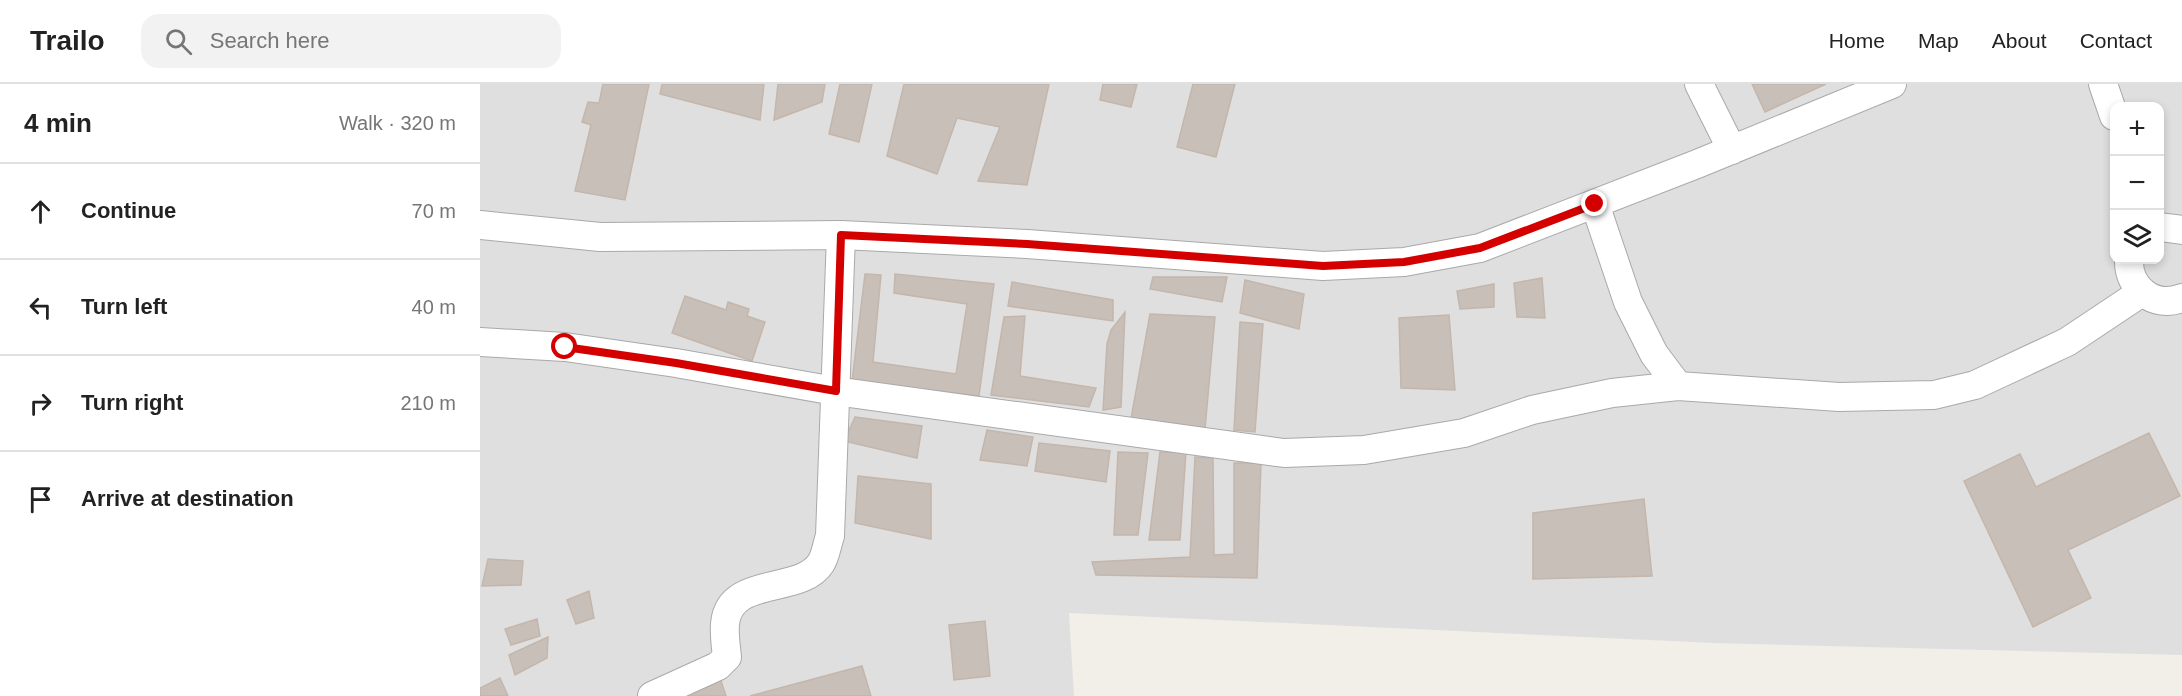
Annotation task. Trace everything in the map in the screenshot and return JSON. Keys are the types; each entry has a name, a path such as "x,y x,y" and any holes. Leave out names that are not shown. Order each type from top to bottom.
{"street":[{"path":"1699,84 1732,150"},
{"path":"480,225 600,237 841,235 1027,244 1323,266 1404,262 1480,248 1732,150 1892,84"},
{"path":"2103,84 2110,103"},
{"path":"1595,204 1628,302 1654,354 1678,386"},
{"path":"652,696 718,666 727,657 724,622 731,607 746,592 807,576 821,562 830,536 841,235"},
{"path":"2130,264 2130,273 2134,283 2142,292 2163,301 2175,301 2182,298"},
{"path":"480,342 565,347 676,363 836,391 1284,453 1364,450 1464,433 1532,410 1612,393 1678,386 1839,397 1934,395 1975,385 2067,342 2142,292"}],"shaded area":[{"path":"480,84 2182,84 2182,655 1714,643 1069,613 1074,696 480,696"}],"building":[{"path":"603,84 649,84 625,200 575,191 591,125 582,122 588,102 599,103"},
{"path":"662,84 764,84 760,120 660,94"},
{"path":"778,84 825,84 822,102 774,120"},
{"path":"840,84 872,84 859,142 829,134"},
{"path":"904,84 1049,84 1027,185 978,181 1000,127 957,118 937,174 887,156"},
{"path":"1103,84 1137,84 1131,107 1100,100"},
{"path":"1193,84 1235,84 1216,157 1177,147"},
{"path":"1752,84 1826,84 1765,112"},
{"path":"865,274 881,275 873,362 956,374 967,304 894,293 895,274 994,284 979,396 852,381"},
{"path":"1153,277 1227,277 1222,302 1150,289"},
{"path":"1542,278 1545,318 1517,317 1514,283"},
{"path":"1245,280 1304,294 1299,329 1240,313"},
{"path":"1012,282 1113,300 1113,321 1008,306"},
{"path":"1494,284 1494,307 1460,309 1457,291"},
{"path":"685,296 726,310 728,302 749,309 747,316 765,322 752,361 672,333"},
{"path":"1125,312 1121,407 1103,410 1107,344 1111,330"},
{"path":"1150,314 1215,317 1205,429 1130,424"},
{"path":"1449,315 1455,390 1401,388 1399,318"},
{"path":"1025,316 1020,376 1096,388 1089,407 991,395 1004,317"},
{"path":"1240,322 1263,324 1255,432 1234,430"},
{"path":"855,417 922,426 917,458 844,441"},
{"path":"987,430 1033,437 1027,466 980,460"},
{"path":"2149,433 2180,496 2068,550 2091,598 2033,627 1964,481 2020,454 2036,487"},
{"path":"1039,443 1110,451 1106,482 1035,471"},
{"path":"1118,452 1148,453 1138,535 1114,535"},
{"path":"1160,452 1186,452 1180,540 1149,540"},
{"path":"1195,457 1213,458 1214,555 1234,554 1234,463 1261,463 1257,578 1096,575 1092,562 1190,557"},
{"path":"858,476 931,484 931,539 855,523"},
{"path":"1644,499 1652,576 1533,579 1533,513"},
{"path":"488,559 523,561 521,585 482,586"},
{"path":"589,591 594,618 576,624 567,600"},
{"path":"537,619 540,636 511,645 505,629"},
{"path":"985,621 990,676 954,680 949,625"},
{"path":"548,637 547,658 515,675 509,655"},
{"path":"862,666 871,696 750,696"},
{"path":"719,675 726,696 671,696"},
{"path":"500,678 508,696 480,696 480,688"}],"route":[{"path":"565,347 676,363 836,391 841,235 1027,244 1323,266 1404,262 1480,248 1595,204"}]}
